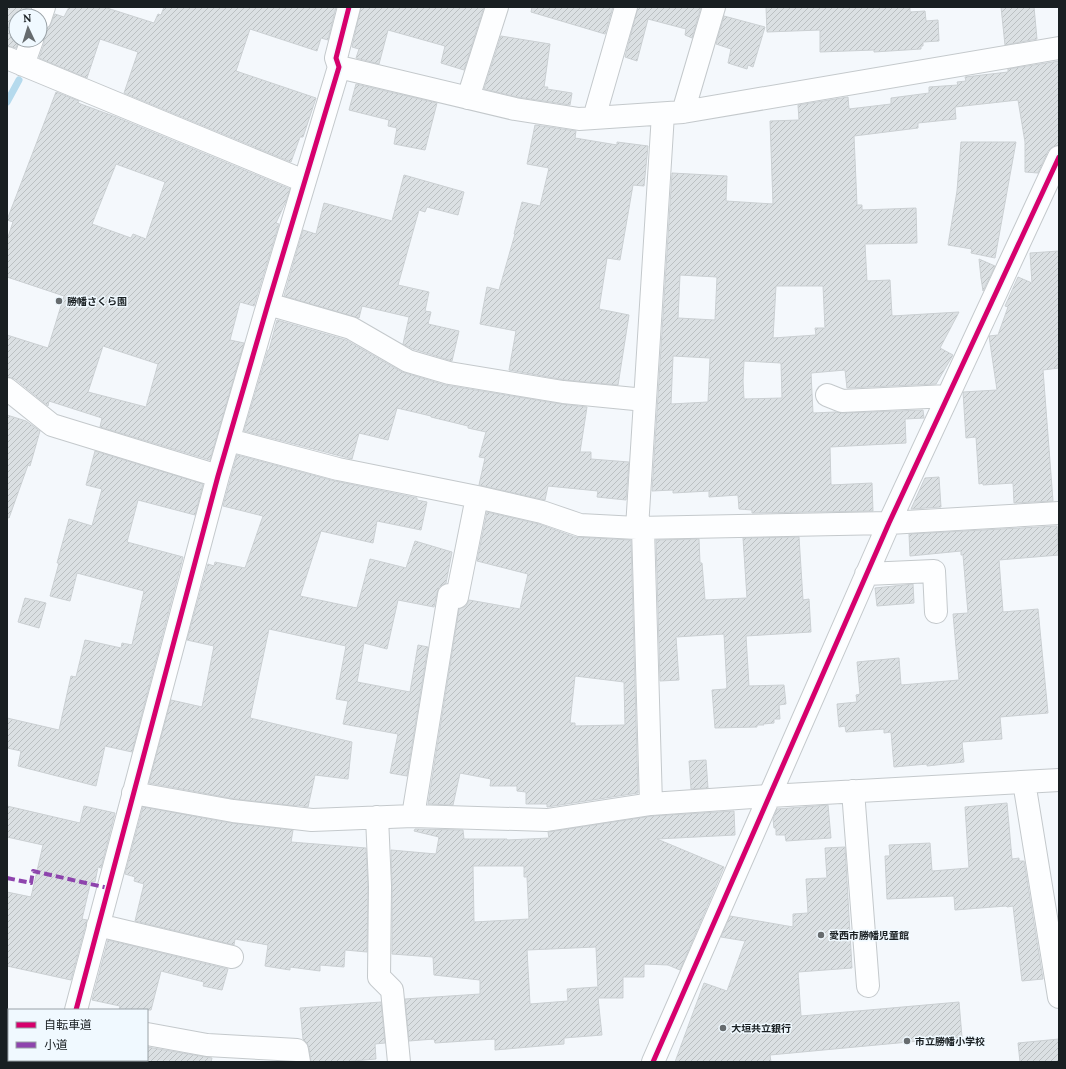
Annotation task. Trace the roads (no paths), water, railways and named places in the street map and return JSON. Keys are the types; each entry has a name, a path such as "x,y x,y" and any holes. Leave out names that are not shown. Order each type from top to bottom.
{"street":[{"path":"468,98 497,7"},
{"path":"594,118 626,7"},
{"path":"651,804 640,528 645,400 673,113 714,7"},
{"path":"76,1009 218,476 339,67 336,58 344,8"},
{"path":"26,48 13,64 304,182"},
{"path":"339,67 515,109 579,119 673,113 1059,48"},
{"path":"653,1062 866,574 1059,157"},
{"path":"268,304 351,328 408,361 449,373 563,392 645,400"},
{"path":"7,389 52,425 218,476"},
{"path":"827,395 842,401 948,396"},
{"path":"229,440 338,469 477,497 542,512 580,525 640,528 889,523 1059,513"},
{"path":"413,816 449,595 457,597 477,497"},
{"path":"866,574 934,571 936,612"},
{"path":"133,793 233,811 312,820 413,816 546,820 651,804 1059,780"},
{"path":"1024,782 1059,997"},
{"path":"853,791 868,986"},
{"path":"377,817 380,886 379,977 392,990 399,1062"},
{"path":"98,924 232,958"},
{"path":"148,1034 207,1045 297,1050 299,1062"}],"waterway":[{"path":"7,102 19,80"}],"place":[{"name":"勝幡さくら園","path":"59,301"},
{"name":"愛西市勝幡児童館","path":"821,935"},
{"name":"大垣共立銀行","path":"723,1028"},
{"name":"市立勝幡小学校","path":"907,1041"}]}
